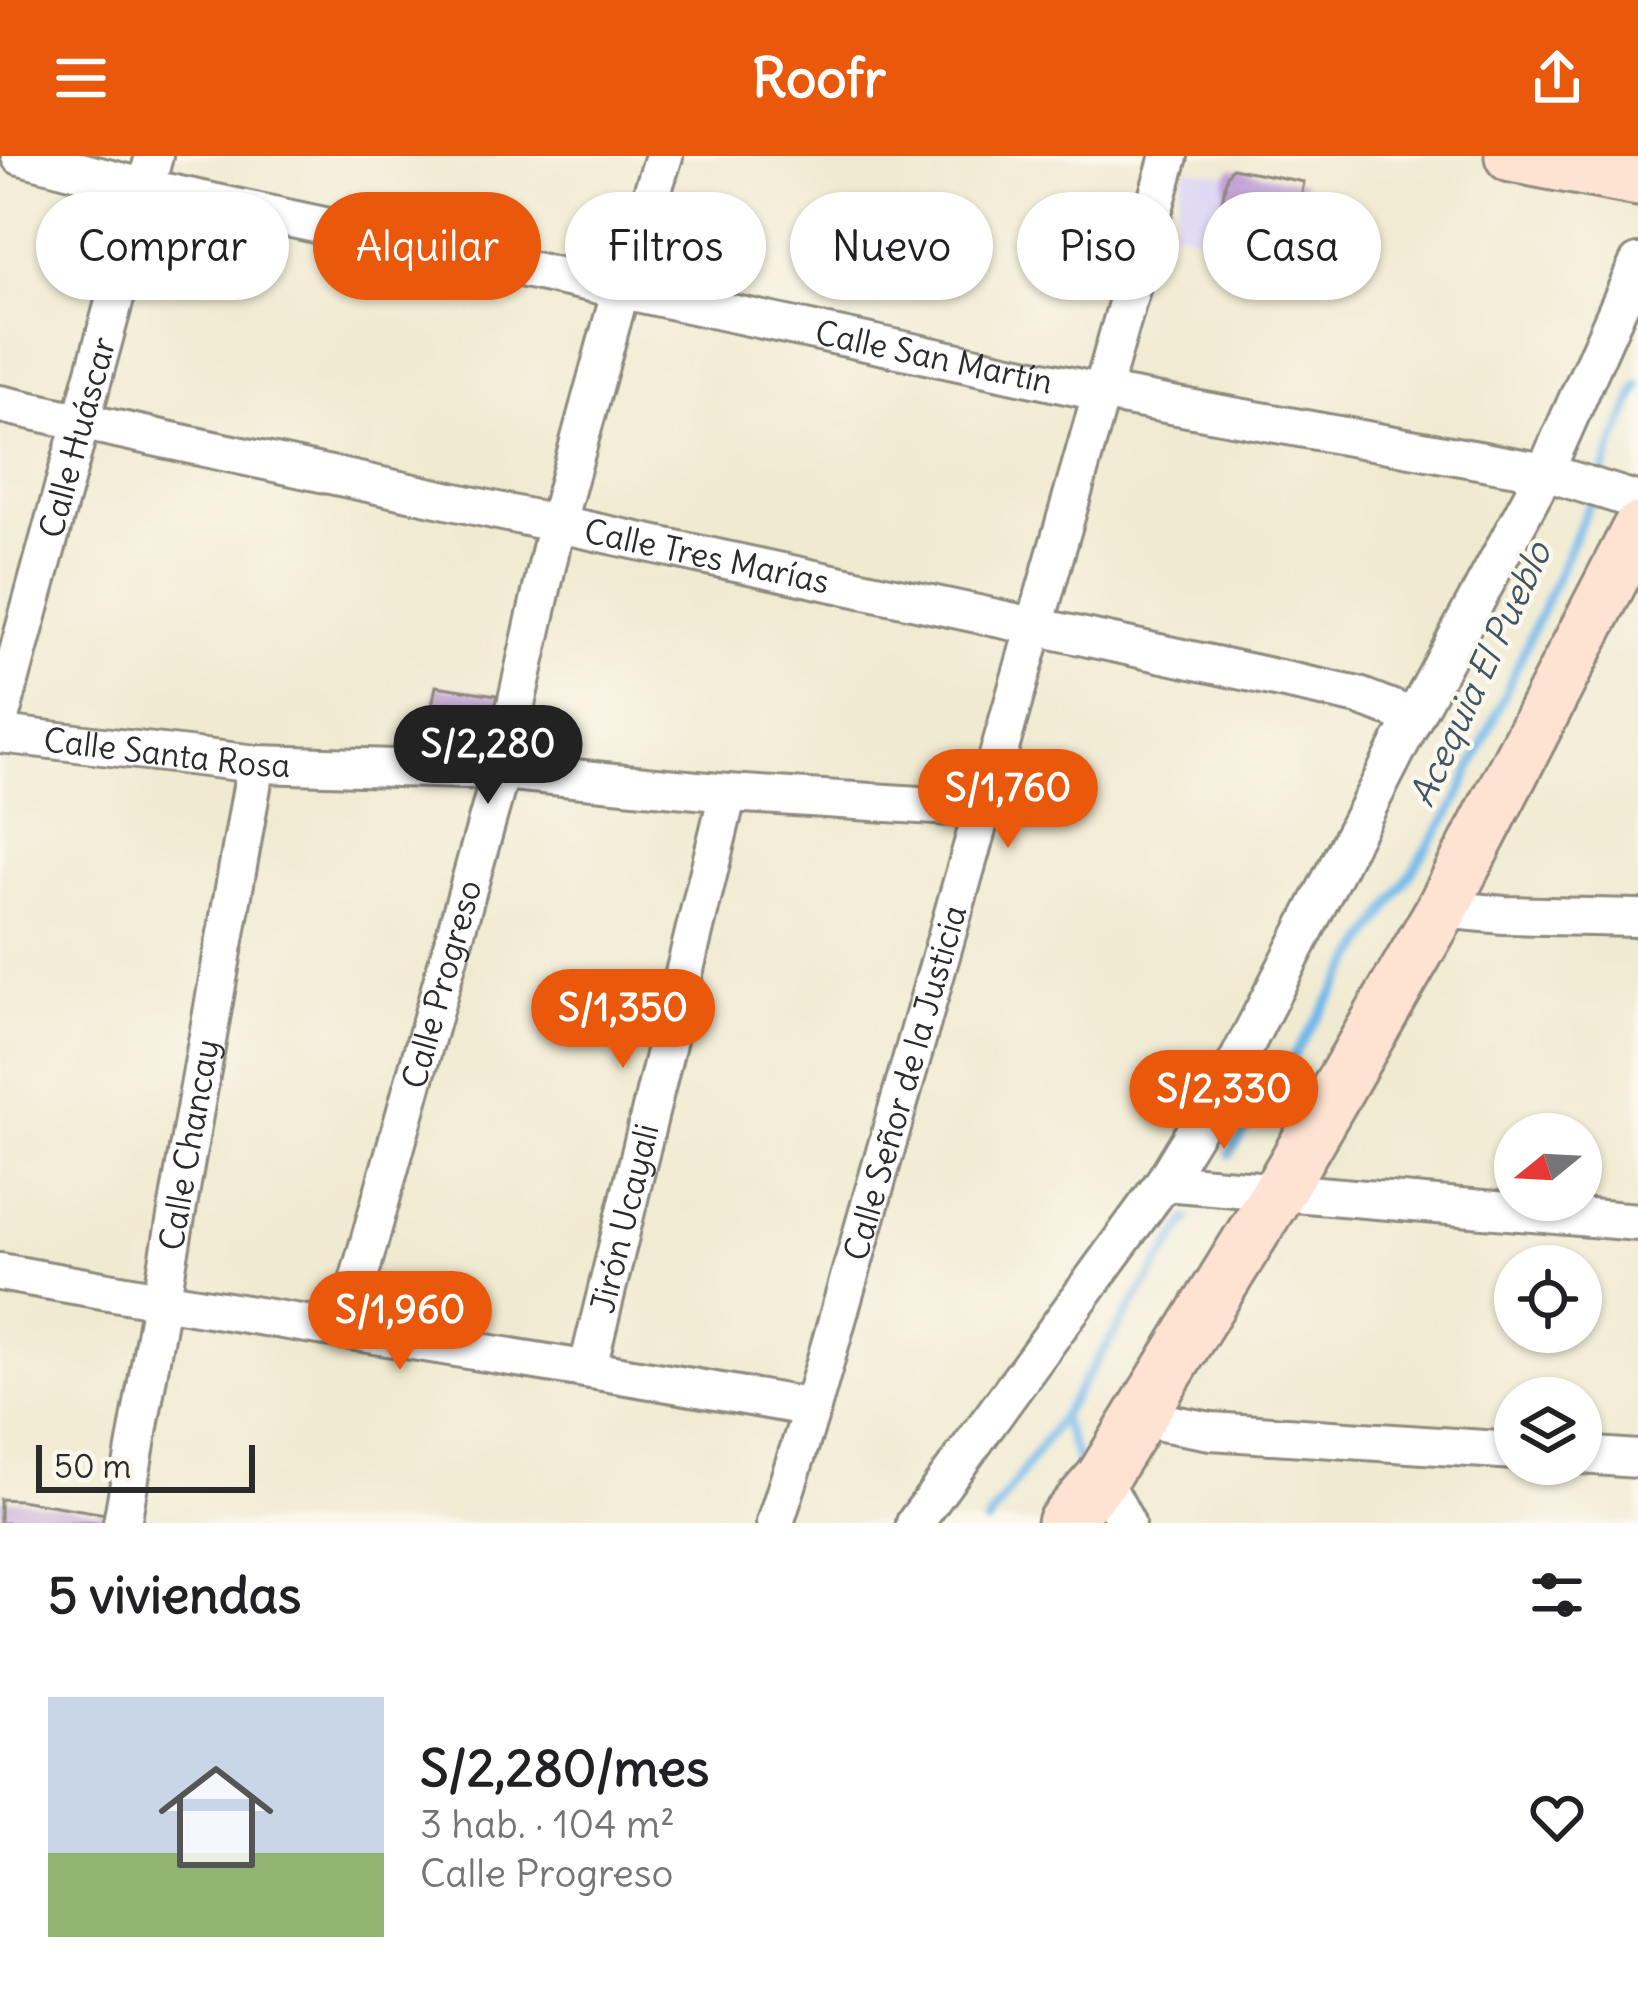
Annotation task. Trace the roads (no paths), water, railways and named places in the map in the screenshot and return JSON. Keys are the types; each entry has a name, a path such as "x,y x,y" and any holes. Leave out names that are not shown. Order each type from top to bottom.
{"street":[{"name":"Calle San Martín","path":"20,156 150,172 565,275"},
{"name":"Calle Progreso","path":"652,192 664,156"},
{"name":"Calle Señor de la Justicia","path":"775,1523 812,1408 1168,156"},
{"path":"1511,156 1638,180"},
{"name":"Calle Huáscar","path":"0,718 150,172"},
{"path":"915,1523 1164,1182 1236,1064 1414,717 1561,478 1638,263"},
{"name":"Calle Progreso","path":"345,1328 501,771 556,526 618,300"},
{"name":"Calle San Martín","path":"672,300 1099,392 1561,478 1634,510"},
{"name":"Calle Tres Marías","path":"0,404 1359,696 1414,717"},
{"path":"1063,1523 1102,1478 1277,1194 1442,909 1634,510"},
{"name":"Calle Santa Rosa","path":"0,734 256,764 501,771 728,793 982,809"},
{"name":"Calle Chancay","path":"122,1523 256,764"},
{"name":"Jirón Ucayali","path":"588,1367 728,793"},
{"path":"1442,909 1638,918"},
{"path":"1164,1182 1638,1222"},
{"path":"0,1273 588,1367 812,1408"},
{"path":"1138,1418 1211,1431 1494,1450"},
{"path":"1602,1457 1638,1459"},
{"path":"1102,1478 1126,1523"}],"waterway":[{"name":"Acequia El Pueblo","path":"1600,480 1638,385"},
{"name":"Acequia El Pueblo","path":"1230,1154 1456,803 1593,496"},
{"name":"Acequia El Pueblo","path":"987,1523 1188,1219"},
{"path":"1061,1417 1079,1463"}]}
